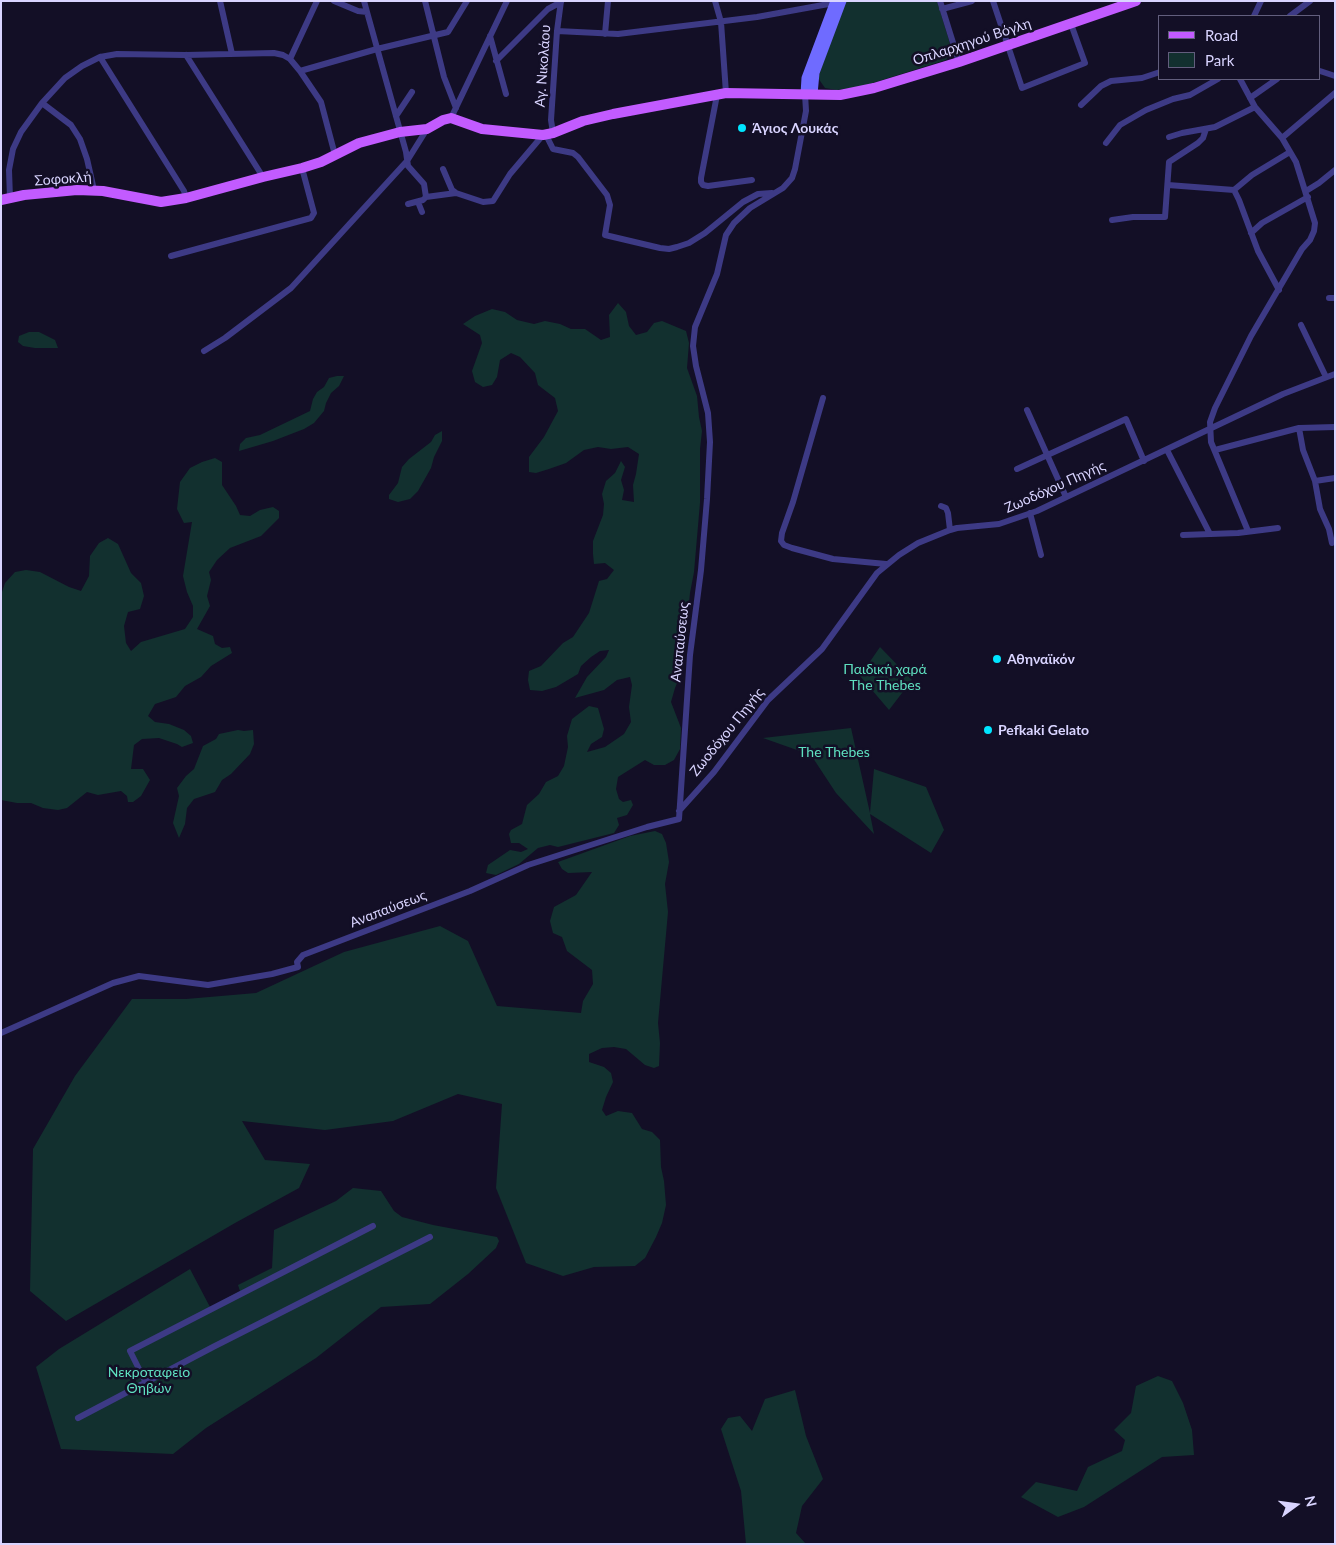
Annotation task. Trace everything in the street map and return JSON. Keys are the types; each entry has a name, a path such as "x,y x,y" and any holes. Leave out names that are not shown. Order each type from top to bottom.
{"main road":[{"name":"Οπλαρχηγού Βόγλη","path":"547,134 583,121 613,114 721,94 840,95 874,88 959,62 1136,1"},
{"path":"451,118 482,129 547,134"},
{"name":"Σοφοκλή","path":"6,199 77,190 94,190 161,202 186,198 302,168 359,143 400,132 427,129 443,120 451,118"}],"street":[{"path":"220,1 232,54"},
{"path":"290,60 317,1"},
{"path":"334,1 358,11 367,12"},
{"path":"364,1 408,166 424,184 426,197"},
{"path":"425,1 444,77 456,108"},
{"path":"300,71 377,49 448,32 467,1"},
{"path":"451,118 507,1"},
{"path":"605,34 608,1"},
{"path":"715,1 720,22 721,94 701,182 703,185 708,186 752,180"},
{"path":"940,1 959,62"},
{"path":"942,9 972,1"},
{"path":"993,1 1022,88 1085,63 1071,24"},
{"path":"1254,15 1261,1"},
{"path":"1291,15 1310,1"},
{"path":"496,61 548,9 561,2"},
{"name":"Αγ. Νικολάου","path":"547,134 551,120 557,31 561,2"},
{"path":"557,31 618,34 757,18 837,2"},
{"path":"809,94 806,78 837,2"},
{"path":"490,36 506,94"},
{"path":"6,199 13,149 42,103 65,78 100,57 118,54 274,53 283,55 300,71 321,102 336,154"},
{"path":"186,55 263,177"},
{"path":"100,57 184,191 186,198"},
{"path":"1321,71 1335,76"},
{"path":"1081,105 1101,86 1111,81 1142,78 1158,73"},
{"path":"1106,143 1120,125 1146,110 1196,92 1216,80"},
{"path":"1241,80 1256,107 1282,138 1290,152 1298,168 1315,223 1314,231 1251,336 1215,408 1210,430 1211,442 1248,531"},
{"path":"1250,98 1276,80"},
{"path":"396,116 412,92"},
{"name":"Αναπαύσεως","path":"1,1033 113,984 139,976 208,985 272,974 298,967 297,962 303,954 470,891 528,865 678,819 690,655 702,570 708,499 710,442 708,414 693,346 696,327 717,274 726,235 734,223 750,208 783,188 792,178 809,94"},
{"path":"1282,138 1335,94"},
{"path":"42,103 71,125 80,139 94,190"},
{"path":"1169,137 1182,132 1215,127 1256,107"},
{"path":"204,351 225,338 291,288 407,161 427,129"},
{"path":"1112,220 1133,217 1165,217 1169,162 1198,143 1203,138 1206,129"},
{"path":"547,134 550,147 573,153 578,157 607,195 610,204 605,235 660,248 677,247 705,234 743,202 758,194 774,193"},
{"path":"444,169 452,190 456,193 483,202 493,202 510,174 547,134"},
{"path":"1168,185 1234,190 1252,175 1290,152"},
{"path":"1,165 9,170"},
{"path":"171,256 311,218 314,213 302,168"},
{"path":"1251,234 1262,223 1307,194 1335,170"},
{"path":"1234,190 1258,251 1279,290"},
{"path":"408,204 418,202 426,197 456,193"},
{"path":"418,202 422,212"},
{"path":"1301,325 1326,378"},
{"name":"Ζωοδόχου Πηγής","path":"679,812 714,772 768,700 822,650 877,573 886,564 918,543 950,530 999,524 1030,513 1210,430 1282,394 1335,374"},
{"path":"823,398 781,541 784,545 792,548 833,559 886,564"},
{"path":"1027,410 1066,497"},
{"path":"1017,469 1046,454 1126,419 1144,460"},
{"path":"1215,450 1299,428 1335,427"},
{"path":"1299,428 1302,450 1315,481 1320,509 1329,529 1332,543"},
{"path":"1167,450 1210,534"},
{"path":"1315,481 1335,478"},
{"path":"941,506 946,508 948,513 950,530"},
{"path":"1030,513 1041,554"},
{"path":"1183,535 1278,528"},
{"path":"681,782 687,789 696,791"},
{"path":"146,1383 130,1351 373,1226"},
{"path":"78,1418 430,1238"}],"green space":[{"path":"845,1 937,1 951,47 950,54 946,60 863,86 837,90 825,88 818,78"},
{"path":"618,303 626,312 629,326 636,335 647,332 654,323 662,321 686,331 689,343 687,368 697,396 702,431 700,503 694,572 680,676 671,702 681,728 680,749 674,760 665,765 654,765 645,760 618,777 616,789 619,799 623,802 631,800 633,805 627,815 617,818 619,825 614,833 558,847 550,845 538,848 519,864 496,875 486,873 488,865 510,850 521,852 528,849 519,843 511,843 509,834 511,830 522,824 527,805 539,794 546,782 558,776 564,766 568,747 567,736 572,719 589,706 598,708 604,729 602,737 591,744 587,752 605,747 624,734 631,722 629,707 632,685 630,677 617,680 604,690 575,698 587,677 606,657 609,650 600,651 591,657 581,666 578,674 556,687 542,691 530,690 528,680 529,671 541,666 563,643 573,637 589,613 599,581 607,579 614,570 605,563 594,564 593,541 603,515 604,504 602,494 606,481 615,473 621,461 625,467 621,480 624,490 622,500 634,502 633,485 639,454 628,447 611,449 598,447 584,450 566,463 536,473 529,472 529,457 544,437 558,411 555,398 538,385 535,373 520,357 511,353 500,360 497,377 492,385 483,387 475,382 472,371 482,343 480,335 463,324 475,316 492,309 505,312 517,320 534,324 545,321 560,324 571,329 585,329 601,340 610,337 609,315"},
{"path":"29,332 39,332 55,340 58,348 23,346 18,342 19,336"},
{"path":"344,376 339,386 331,393 324,411 314,423 273,441 239,451 240,444 246,438 260,435 310,411 317,392 324,387 329,378"},
{"path":"442,431 442,441 431,468 418,491 410,499 398,502 389,499 389,495 398,483 402,467 431,442 435,435"},
{"path":"215,458 222,462 222,485 240,515 250,516 260,510 273,507 279,511 279,518 261,536 230,548 217,560 209,572 211,580 207,596 210,606 197,629 213,636 215,644 222,648 230,647 232,653 211,666 201,677 185,686 176,697 155,704 148,716 155,722 169,724 184,730 191,736 193,743 182,747 159,738 142,739 134,745 131,769 143,769 150,780 141,796 133,802 128,802 127,796 121,791 98,795 87,792 67,808 58,810 43,808 31,803 1,800 1,595 5,583 15,572 26,570 40,572 81,591 89,576 90,556 99,543 108,538 118,544 131,573 141,583 144,596 140,609 128,612 124,626 126,643 131,651 141,642 185,629 193,617 193,606 183,576 192,522 184,523 177,509 180,482 190,468"},
{"name":"Παιδική χαρά The Thebes","path":"880,647 912,680 889,710 860,676"},
{"name":"The Thebes","path":"851,728 870,813 874,769 926,787 944,830 931,853 870,814 874,834 836,793 811,755 763,738"},
{"path":"238,730 253,730 254,744 250,754 231,774 222,780 215,792 194,799 187,808 185,824 179,838 173,823 179,796 177,788 194,769 203,746 216,739 219,734"},
{"path":"655,831 662,834 666,843 669,862 665,884 668,912 658,1023 660,1043 659,1066 654,1068 645,1065 626,1049 602,1048 589,1054 589,1062 604,1067 611,1073 613,1082 602,1110 606,1116 618,1111 632,1113 642,1129 652,1132 660,1140 666,1205 662,1223 656,1237 645,1258 635,1266 594,1267 563,1276 526,1263 496,1188 502,1104 458,1094 393,1121 325,1130 242,1121 265,1160 310,1164 299,1188 66,1321 30,1291 33,1149 75,1076 132,999 186,999 256,993 344,952 440,926 468,941 497,1006 581,1013 583,1001 593,984 592,970 567,951 562,937 553,933 550,921 554,907 576,895 592,872 568,873 562,869 558,862 630,836"},
{"name":"Νεκροταφείο Θηβών","path":"353,1188 381,1191 394,1211 402,1217 497,1237 499,1241 496,1248 468,1274 430,1304 381,1307 316,1358 206,1428 173,1454 61,1449 36,1367 59,1349 190,1269 210,1307 240,1291 238,1285 272,1268 274,1230 336,1201"},
{"path":"1158,1376 1172,1381 1183,1403 1192,1430 1194,1455 1162,1457 1084,1507 1058,1517 1021,1497 1036,1482 1077,1491 1088,1467 1122,1451 1125,1440 1114,1430 1131,1413 1136,1386"},
{"path":"795,1390 806,1436 823,1479 802,1506 796,1533 806,1544 746,1544 741,1491 721,1429 728,1418 740,1416 752,1431 765,1399"}],"place":[{"name":"Άγιος Λουκάς","path":"742,128"},
{"name":"Αθηναϊκόν","path":"997,659"},
{"name":"Pefkaki Gelato","path":"988,730"}]}
